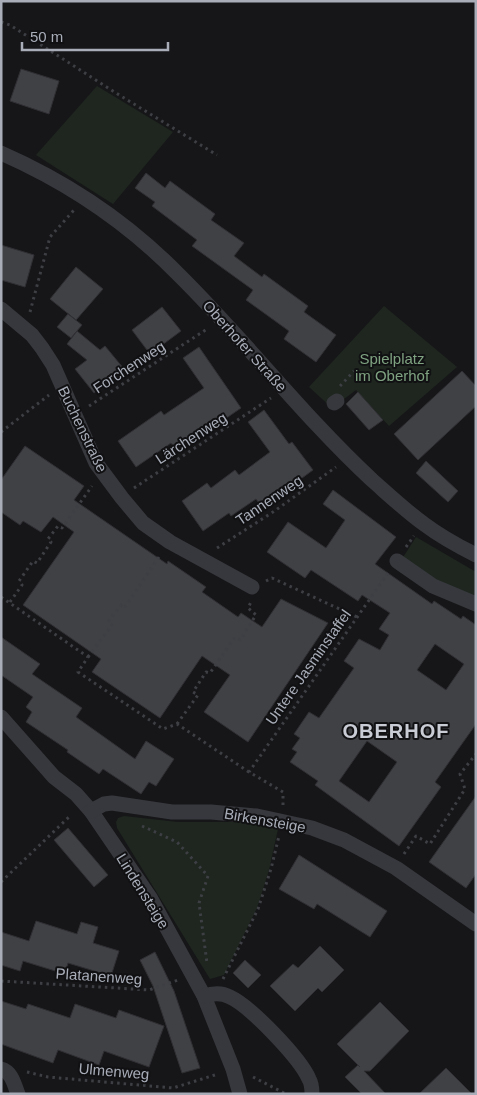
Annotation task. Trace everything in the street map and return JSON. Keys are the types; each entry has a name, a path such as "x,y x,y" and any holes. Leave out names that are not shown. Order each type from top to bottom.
{"street":[{"name":"Oberhofer Straße","path":"1,153 28,164 84,198 123,225 178,273 349,459 424,524 476,556"},
{"name":"Buchenstraße","path":"1,309 32,335 42,348 53,365 96,463 122,498 144,523 170,542 252,587"},
{"path":"397,561 433,586 476,604"},
{"name":"Lindensteige","path":"1,717 54,777 76,794 91,811 151,899 192,974 208,995 240,1094"},
{"name":"Birkensteige","path":"91,811 104,804 112,803 172,812 211,812 257,816 312,828 344,840 396,868 476,924"},
{"path":"208,995 228,996 240,1002 266,1025 302,1067 309,1078 312,1094"},
{"path":"1,1068 11,1075 18,1094"}],"path":[{"path":"1,22 10,25 217,155"},
{"path":"29,315 50,236 84,198"},
{"name":"Forchenweg","path":"88,407 192,340"},
{"path":"1,432 46,397"},
{"name":"Lärchenweg","path":"133,489 262,405"},
{"name":"Tannenweg","path":"220,547 331,471"},
{"path":"10,602 22,584 19,581 33,561 37,563 51,542 48,539 58,526 62,528 90,488"},
{"name":"Untere Jasminstaffel","path":"249,772 409,542"},
{"path":"159,558 125,607 122,604 108,622 112,625 78,672 163,729 177,724 198,695 193,692 206,672 210,673 235,637 240,640 256,616 248,608 251,604"},
{"path":"252,587 272,578 357,617"},
{"path":"1,597 88,657"},
{"path":"177,724 249,772 283,792"},
{"path":"405,853 416,836 430,844 465,789 460,774 476,754"},
{"path":"1,882 72,814"},
{"path":"225,974 258,909 281,832"},
{"path":"178,842 208,876 199,903 208,995"},
{"name":"Platanenweg","path":"1,981 149,990 192,974"},
{"name":"Ulmenweg","path":"21,1070 48,1076 173,1088 204,1078"},
{"path":"234,1073 243,1071 262,1083 286,1094"}],"green space":[{"path":"97,86 173,132 113,204 36,155"},
{"name":"Spielplatz im Oberhof","path":"384,306 457,367 389,426 356,390 332,408 309,387"},
{"path":"416,537 476,572 476,600 438,582 402,559"},
{"path":"124,816 178,822 254,822 278,829 269,870 257,908 224,975 210,979 117,828 116,822 118,818"}],"building":[{"path":"21,69 59,81 49,114 10,101"},
{"path":"146,173 165,188 170,181 215,214 211,220 244,243 234,256 262,277 264,274 308,306 304,312 336,335 316,362 284,339 289,331 246,300 253,290 192,246 197,240 152,206 155,202 135,188"},
{"path":"1,245 34,255 25,287 1,280"},
{"path":"76,267 103,289 76,320 50,299"},
{"path":"162,307 181,331 150,354 132,330"},
{"path":"68,314 82,325 71,338 57,327"},
{"path":"77,331 100,350 105,346 124,369 94,393 75,369 87,360 67,344"},
{"path":"199,347 241,408 209,430 206,426 174,447 171,443 136,467 118,441 161,411 164,415 204,388 183,358"},
{"path":"462,371 476,386 476,406 418,460 394,434"},
{"path":"358,392 383,420 369,430 346,404"},
{"path":"264,410 289,444 292,442 313,470 287,489 284,485 259,503 256,499 231,516 229,513 203,531 182,501 207,483 211,488 235,470 239,475 270,452 248,422"},
{"path":"25,446 84,486 74,500 167,564 168,561 206,587 202,592 238,617 241,613 262,627 281,599 328,623 248,742 204,712 230,675 202,656 160,718 92,672 101,659 23,605 74,532 53,517 41,532 23,521 20,525 1,512 1,480"},
{"path":"426,461 458,491 448,502 416,473"},
{"path":"333,490 396,537 375,564 432,604 434,601 461,619 463,616 476,625 476,724 435,782 441,787 399,846 315,785 318,781 290,762 297,752 292,749 300,738 294,734 309,712 319,718 354,668 344,661 359,639 380,650 389,635 379,629 390,613 362,595 358,601 311,570 305,578 267,552 288,522 326,548 345,520 323,504","holes":["435,644 464,664 446,690 417,670","367,741 397,762 369,802 339,781"]},
{"path":"1,637 40,664 32,674 82,708 76,717 135,759 146,741 174,759 156,786 149,782 141,794 103,769 99,774 67,752 68,750 26,722 32,712 26,707 33,697 1,675"},
{"path":"476,796 476,874 466,888 429,862"},
{"path":"68,828 108,875 94,887 54,840"},
{"path":"299,855 387,911 370,937 317,904 314,909 279,889"},
{"path":"36,921 77,934 81,922 98,927 93,943 119,951 111,976 68,963 65,974 23,961 20,971 1,965 1,932 29,941"},
{"path":"320,946 344,970 322,992 318,988 295,1011 270,986 293,964 298,968"},
{"path":"155,952 174,991 200,1068 182,1073 153,986 140,960"},
{"path":"245,960 261,975 248,988 233,973"},
{"path":"1,1001 26,1009 28,1004 70,1018 75,1004 116,1018 119,1010 164,1026 149,1067 104,1051 99,1065 58,1050 53,1063 1,1044"},
{"path":"380,1002 409,1031 370,1071 364,1071 386,1094 362,1094 345,1077 358,1065 337,1044"},
{"path":"446,1068 472,1094 419,1094"}],"district":[{"name":"OBERHOF","path":"396,731"}]}
